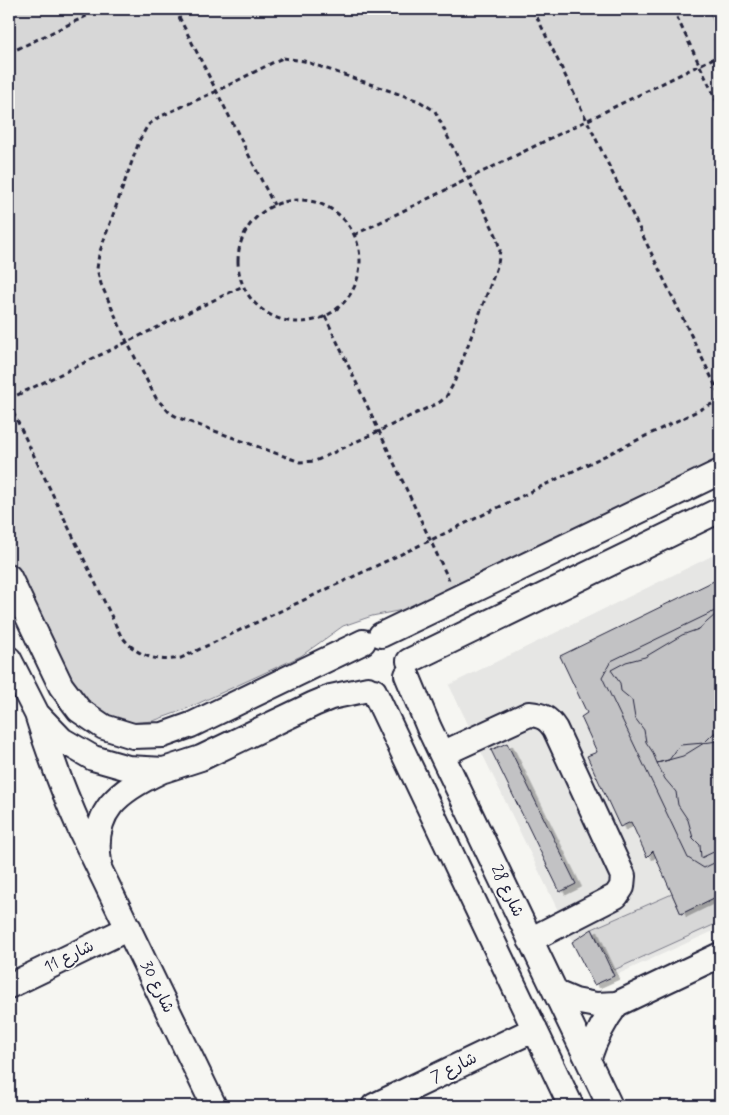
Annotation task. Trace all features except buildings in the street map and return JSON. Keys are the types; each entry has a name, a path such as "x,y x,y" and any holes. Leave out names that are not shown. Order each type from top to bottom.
{"street":[{"path":"9,577 61,686 79,710 104,727 133,736 163,735 191,725 720,472"},
{"path":"408,668 720,510"},
{"path":"389,636 403,646 408,668 402,683 394,689 384,692 371,690 361,683 356,676 353,667 354,657 357,649 372,639 389,636"},
{"path":"9,659 15,687 62,740 93,758 128,768 164,770"},
{"name":"شارع 28","path":"408,668 442,754 610,1106"},
{"path":"371,690 571,1106"},
{"name":"شارع 30","path":"100,869 97,845 102,820 116,798 136,782 164,770 201,758 331,697 371,690"},
{"name":"شارع 30","path":"37,714 49,754 64,793 214,1106"},
{"path":"442,754 529,714 540,715 549,720 559,737 620,867 623,876 622,887 616,896 608,902 530,940"},
{"name":"شارع 11","path":"9,986 129,928"},
{"path":"556,994 575,1001 596,1005 617,1004 720,954"},
{"path":"588,1060 594,1040 604,1021 617,1004"},
{"name":"شارع 7","path":"374,1106 535,1029"}],"path":[{"path":"9,53 100,9"},
{"path":"175,9 274,205"},
{"path":"533,9 720,396"},
{"path":"673,9 720,108"},
{"path":"354,235 720,55"},
{"path":"291,58 304,60 427,105 439,118 499,242 498,264 454,383 446,397 440,402 316,461 300,462 179,418 170,413 156,398 126,342 98,277 97,261 140,139 148,125 159,117 216,91 276,60 291,58"},
{"path":"300,200 326,206 347,223 354,235 360,261 354,288 347,300 325,316 312,321 298,322 278,318 260,308 250,298 243,286 238,260 244,233 262,212 274,205 300,200"},
{"path":"9,399 243,286"},
{"path":"325,316 458,598"},
{"path":"9,404 120,634 135,651 146,657 157,660 169,660 180,658 720,400"}],"shaded area":[{"path":"9,9 708,9 720,36 720,459 413,608 372,616 343,626 301,656 184,710 153,721 130,723 105,717 71,691 9,557"},
{"path":"720,552 720,928 594,985 449,685"},
{"path":"672,894 681,914 720,895 720,922 614,970 592,929"}]}
